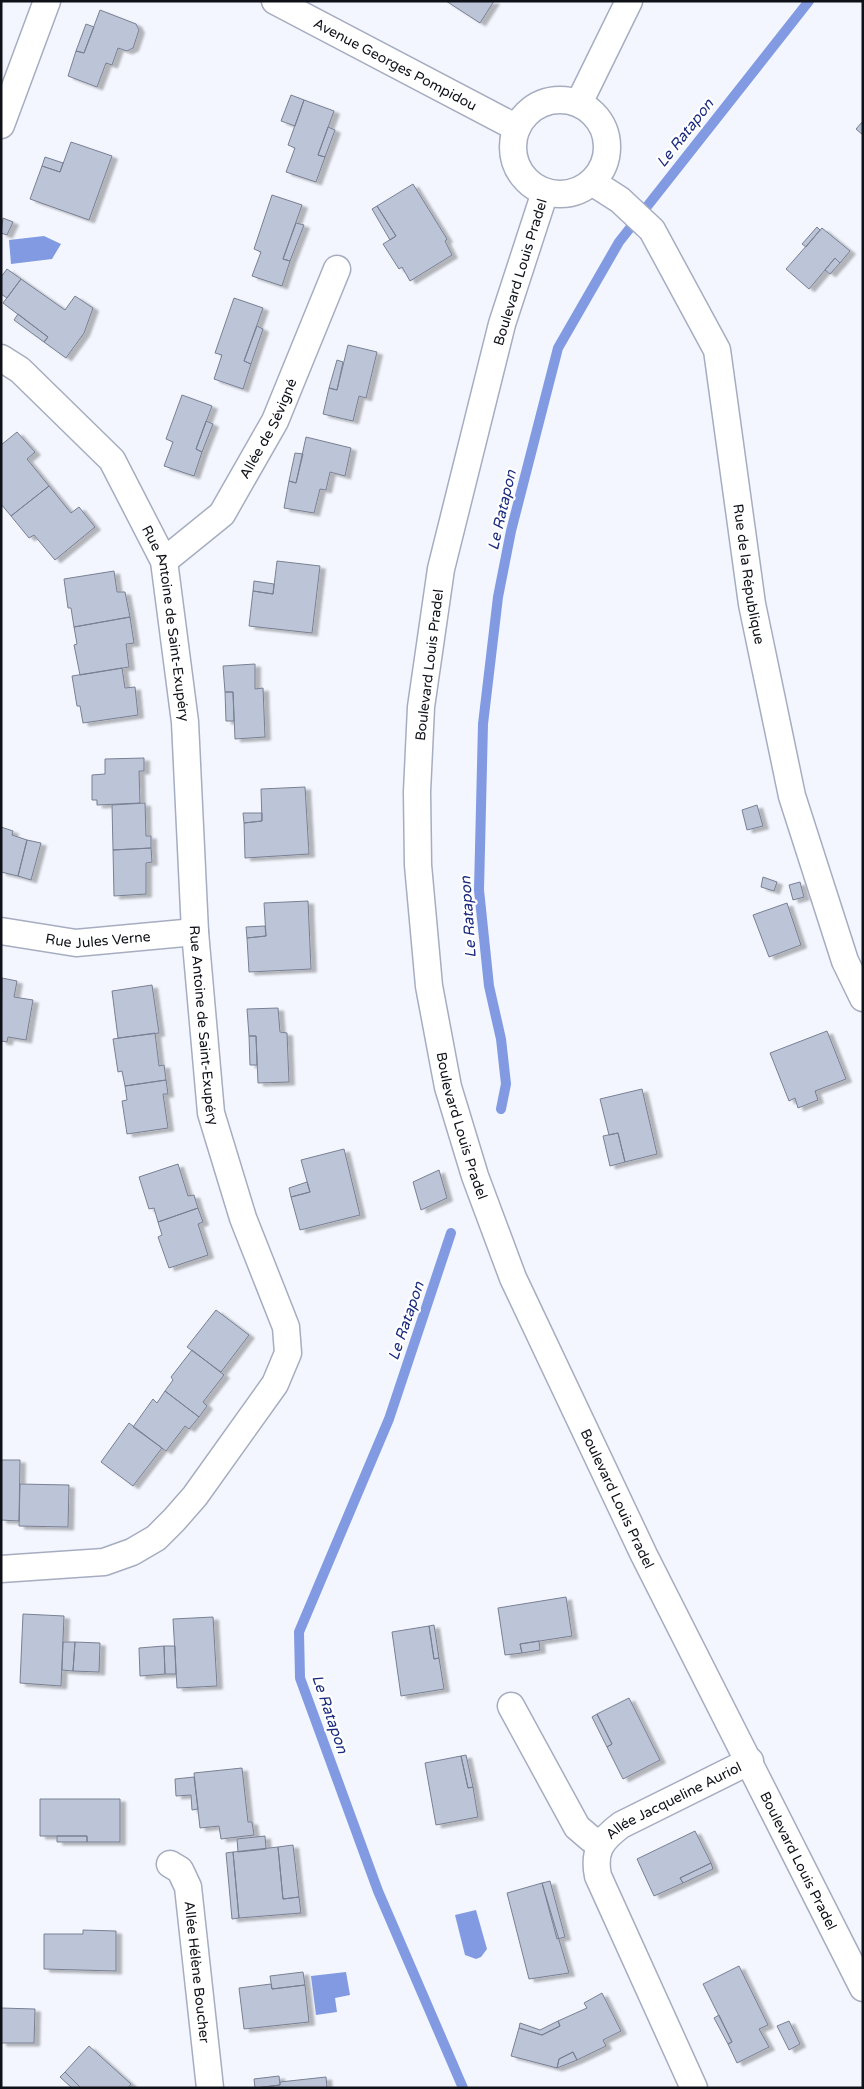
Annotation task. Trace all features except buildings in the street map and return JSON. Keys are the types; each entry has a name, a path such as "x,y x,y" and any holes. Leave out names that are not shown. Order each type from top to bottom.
{"street":[{"path":"1,125 47,1"},
{"name":"Avenue Georges Pompidou","path":"275,1 517,128"},
{"path":"579,103 629,1"},
{"path":"564,100 579,103 592,112 602,124 607,139 607,155 602,169 592,182 580,190 564,194 545,192 534,187 523,176 516,163 513,148 517,128 523,118 534,108 548,101 564,100"},
{"name":"Rue de la République","path":"592,182 620,200 652,230 717,350 752,604 792,796 845,961 863,998"},
{"name":"Boulevard Louis Pradel","path":"545,192 502,324 439,579 421,707 416,792 418,865 429,986 448,1087 475,1176 513,1278 644,1555 750,1761 863,1988"},
{"name":"Allée de Sévigné","path":"164,561 222,514 275,421 337,269"},
{"name":"Rue Antoine de Saint-Exupéry","path":"1,358 20,370 112,460 164,561 185,722 195,932 211,1113 220,1150 243,1218 286,1327 288,1353 275,1384 195,1496 156,1538 132,1552 104,1562 1,1569"},
{"name":"Rue Jules Verne","path":"1,931 76,943 195,932"},
{"name":"Allée Jacqueline Auriol","path":"510,1706 578,1827 591,1839 602,1843"},
{"name":"Allée Jacqueline Auriol","path":"694,2088 598,1876 596,1863 606,1836 621,1825 750,1761"},
{"name":"Allée Hélène Boucher","path":"170,1864 180,1870 188,1887 210,2088"}],"water":[{"path":"44,236 61,244 52,259 11,264 9,240"},
{"path":"476,1910 487,1949 481,1957 476,1959 465,1955 455,1915"},
{"path":"346,1972 350,1995 335,1998 337,2012 316,2015 311,1976"}],"waterway":[{"name":"Le Ratapon","path":"501,1109 506,1084 501,1039 489,986 479,890 483,724 498,597 511,531 558,348 619,242 809,1"},
{"name":"Le Ratapon","path":"451,1233 389,1419 299,1632 300,1678 378,1891 463,2088"}]}
